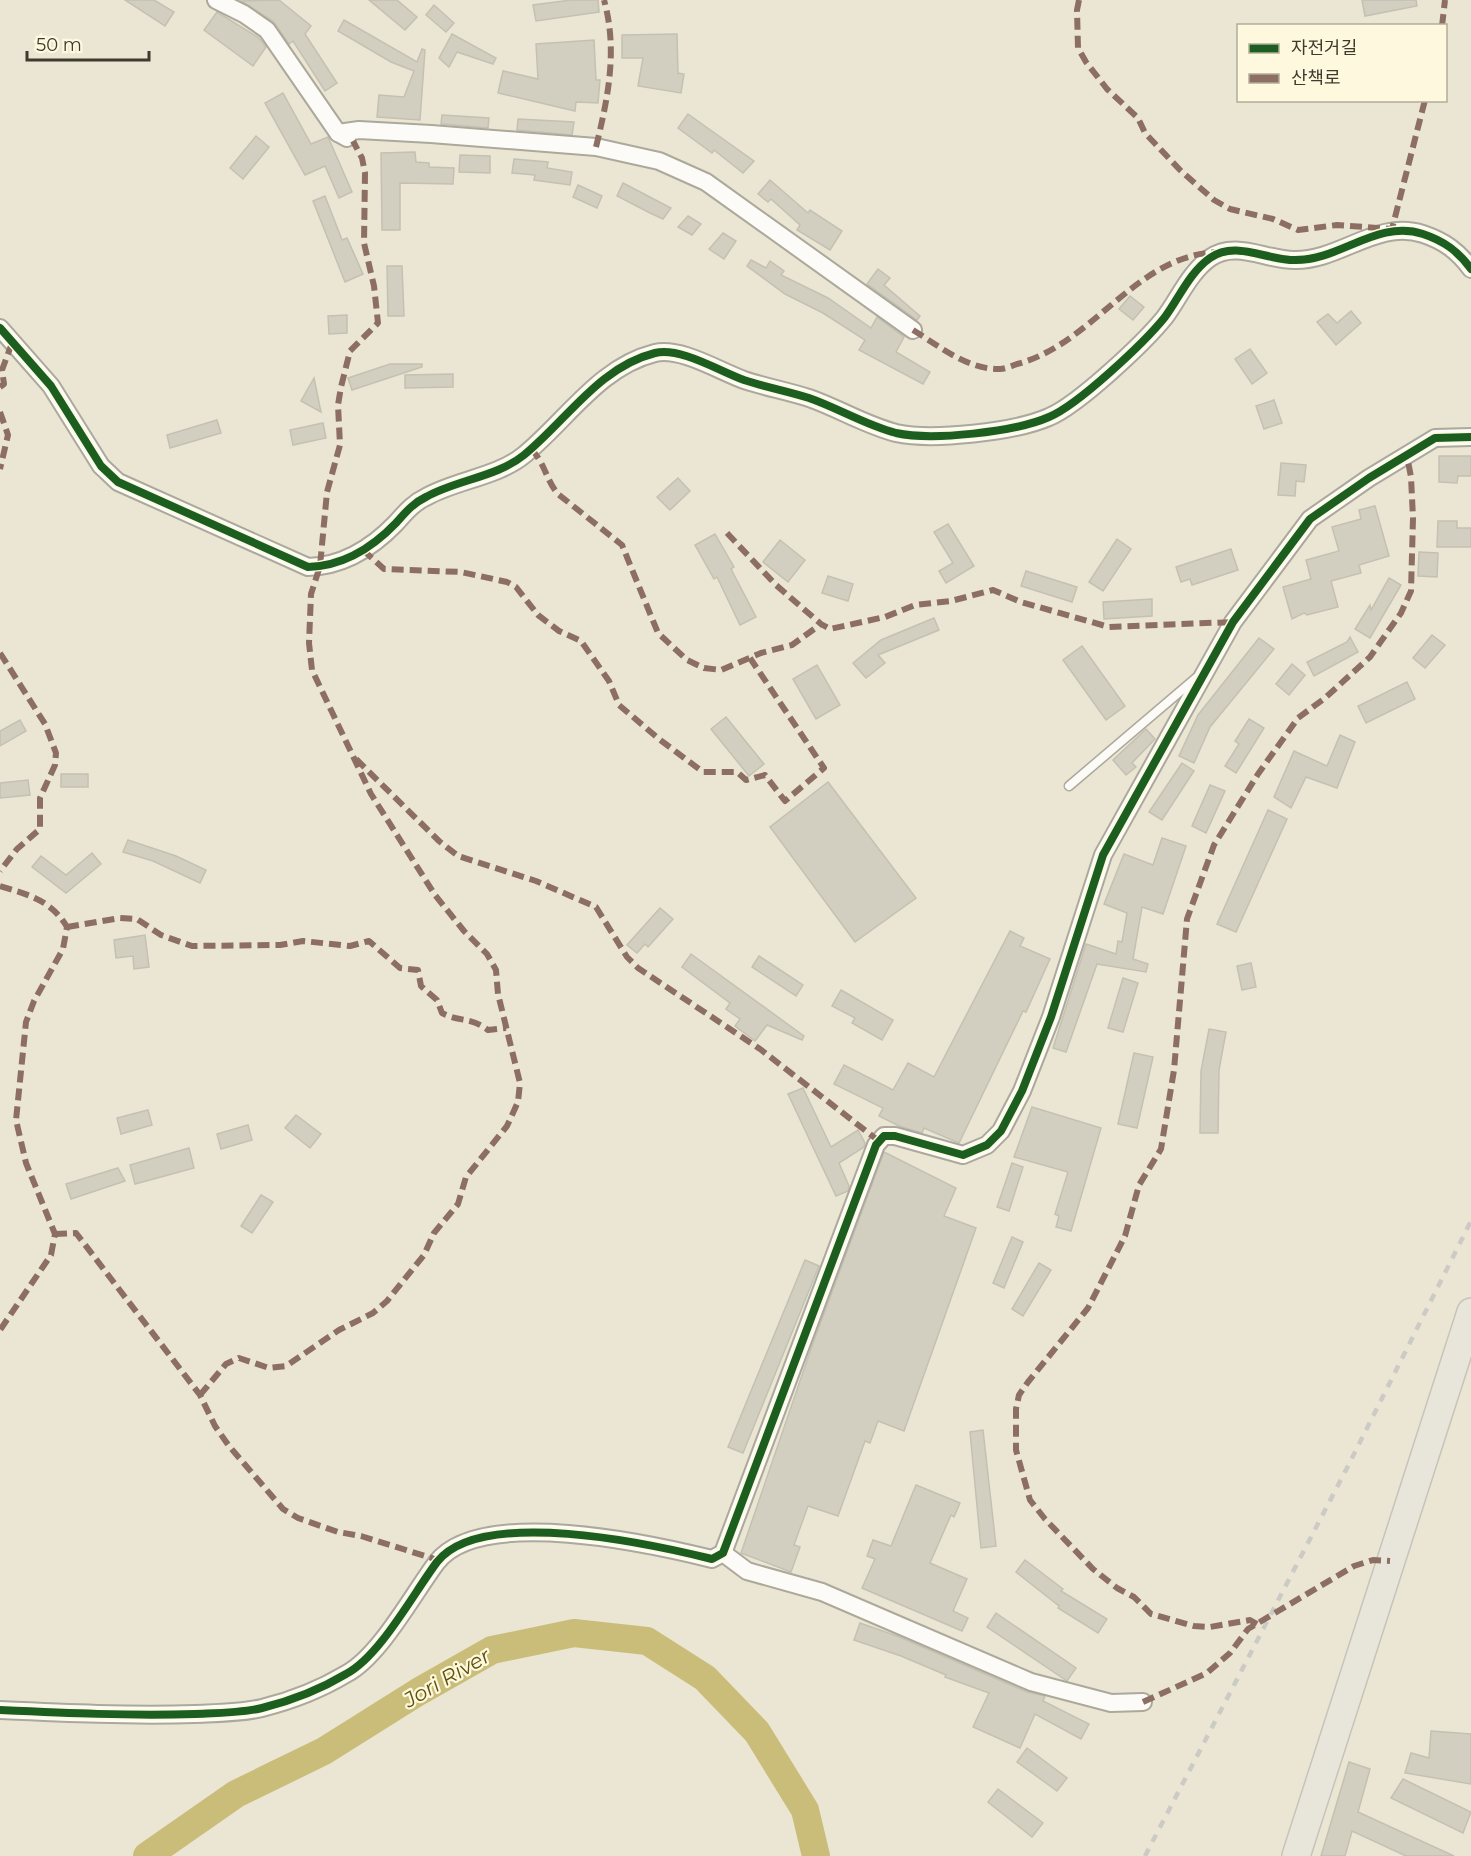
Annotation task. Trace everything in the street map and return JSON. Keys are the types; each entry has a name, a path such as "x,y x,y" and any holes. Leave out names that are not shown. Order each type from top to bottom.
{"main road":[{"path":"1296,1856 1471,1312"}],"street":[{"path":"216,0 244,14 267,30 345,137 359,130 431,134 596,147 659,160 706,182 913,330"},
{"path":"0,328 51,386 101,466 118,482 308,567 329,566 372,544 413,504 429,495 511,464 565,418 609,374 656,353 674,352 745,380 816,401 900,434 950,434 1017,428 1051,416 1096,384 1162,320 1193,275 1207,260 1220,252 1251,251 1293,260 1311,259 1392,229 1413,231 1446,244 1471,268"},
{"path":"0,1710 164,1715 261,1708 286,1700 349,1673 375,1648 438,1560 452,1548 483,1537 536,1532 587,1535 712,1559 723,1553 876,1145 884,1136 895,1136 963,1155 987,1145 1002,1131 1022,1091 1051,1017 1103,855 1233,622 1292,540 1310,519 1369,478 1436,438 1471,437"},
{"path":"723,1553 747,1571 822,1592 1031,1682 1111,1703 1143,1702"}],"lane":[{"path":"1069,786 1203,673"}],"building":[{"path":"125,0 154,0 174,12 165,26"},
{"path":"279,0 311,26 305,34 337,83 325,91 293,41 289,44 273,21 241,1"},
{"path":"369,0 397,0 417,17 405,30"},
{"path":"571,0 598,0 599,12 536,21 533,5"},
{"path":"1362,0 1416,0 1417,6 1365,16"},
{"path":"434,5 454,23 446,32 426,15"},
{"path":"217,12 259,38 266,47 253,66 204,30"},
{"path":"344,20 417,62 422,49 425,50 420,120 377,117 379,95 404,97 414,71 391,62 338,31"},
{"path":"452,34 496,58 493,64 457,52 449,67 439,58"},
{"path":"677,34 678,73 684,74 681,93 638,86 643,58 622,58 622,35"},
{"path":"594,40 596,80 600,80 598,103 576,102 575,111 498,93 503,71 538,79 536,44"},
{"path":"283,93 311,144 328,137 352,192 339,198 325,166 305,175 265,103"},
{"path":"688,114 754,161 743,173 714,150 712,153 678,128"},
{"path":"442,115 489,118 488,128 441,124"},
{"path":"518,119 574,122 572,135 517,130"},
{"path":"256,136 269,147 243,179 230,168"},
{"path":"415,152 416,162 429,163 429,167 454,168 453,184 400,183 400,230 382,230 381,153"},
{"path":"460,155 490,156 490,173 459,172"},
{"path":"514,159 548,162 547,168 572,172 570,185 534,180 535,175 512,173"},
{"path":"770,180 808,213 810,210 842,231 830,250 797,230 800,225 771,199 768,202 758,194"},
{"path":"623,183 671,208 663,219 617,196"},
{"path":"578,185 602,196 597,208 573,197"},
{"path":"325,196 342,240 347,238 363,274 345,282 313,201"},
{"path":"688,216 701,224 692,235 678,227"},
{"path":"723,233 736,241 724,259 709,249"},
{"path":"751,260 766,268 770,261 784,271 781,275 828,298 871,328 877,317 904,337 896,352 930,372 923,384 859,350 865,340 823,313 785,294 747,266"},
{"path":"387,266 402,266 404,316 388,316"},
{"path":"878,269 890,278 884,285 920,316 917,320 867,284"},
{"path":"1130,296 1144,307 1133,320 1119,309"},
{"path":"1351,311 1361,323 1336,345 1317,322 1328,314 1337,323"},
{"path":"347,315 347,333 329,334 328,316"},
{"path":"1250,349 1267,373 1252,384 1235,359"},
{"path":"390,364 422,364 422,367 352,390 348,378"},
{"path":"453,374 453,387 405,388 405,375"},
{"path":"314,378 321,412 301,401"},
{"path":"1274,400 1282,423 1264,429 1256,406"},
{"path":"217,420 221,433 170,448 167,435"},
{"path":"323,423 326,438 293,445 290,430"},
{"path":"1439,456 1471,456 1471,476 1458,476 1457,483 1439,482"},
{"path":"1281,463 1306,465 1304,482 1296,481 1295,496 1278,495"},
{"path":"678,478 690,491 670,510 657,497"},
{"path":"1375,506 1389,556 1359,565 1361,573 1331,581 1338,607 1307,615 1304,613 1292,619 1283,587 1311,579 1306,560 1339,551 1332,527 1361,519 1359,510"},
{"path":"1438,521 1457,521 1457,528 1471,528 1471,547 1437,547"},
{"path":"948,524 974,566 946,583 939,571 953,563 934,532"},
{"path":"715,534 734,567 731,569 756,617 740,625 717,577 714,579 695,545"},
{"path":"1117,539 1131,549 1103,591 1089,582"},
{"path":"780,540 805,560 788,582 763,562"},
{"path":"1231,549 1238,570 1192,585 1190,579 1181,582 1176,567"},
{"path":"1419,552 1438,553 1437,577 1418,576"},
{"path":"1026,571 1077,587 1072,602 1021,586"},
{"path":"828,576 853,584 848,601 822,593"},
{"path":"1389,578 1401,585 1370,638 1355,629 1370,605 1371,610"},
{"path":"1152,599 1152,616 1104,619 1103,602"},
{"path":"934,618 939,630 878,655 885,663 866,678 853,663 881,640"},
{"path":"1432,635 1445,645 1425,668 1413,658"},
{"path":"1350,637 1358,652 1314,676 1307,662 1347,642"},
{"path":"1259,638 1274,649 1210,727 1194,763 1179,756 1198,715"},
{"path":"1082,646 1125,706 1106,720 1063,660"},
{"path":"1292,664 1305,675 1289,695 1276,684"},
{"path":"817,665 840,705 816,719 793,679"},
{"path":"1407,682 1415,699 1366,723 1358,706"},
{"path":"726,717 764,764 749,776 711,729"},
{"path":"1249,719 1264,728 1236,773 1225,766 1239,744 1235,741"},
{"path":"20,720 26,731 0,746 0,731"},
{"path":"1146,729 1155,739 1132,763 1136,767 1126,775 1113,760"},
{"path":"1340,735 1355,742 1337,788 1306,777 1291,808 1274,797 1294,751 1327,766"},
{"path":"1182,763 1194,771 1162,820 1149,812"},
{"path":"61,774 88,774 88,787 61,787"},
{"path":"28,780 30,795 0,798 0,783"},
{"path":"828,782 916,898 855,942 770,827"},
{"path":"1210,785 1225,791 1206,833 1192,826"},
{"path":"1268,810 1287,819 1236,932 1217,924"},
{"path":"1162,838 1186,846 1163,914 1142,907 1133,959 1148,964 1146,972 1097,964 1066,1052 1053,1048 1086,944 1116,954 1118,941 1122,942 1127,913 1104,904 1124,854 1153,865"},
{"path":"128,840 176,856 206,870 200,883 153,861 123,852"},
{"path":"92,853 101,864 66,893 32,867 41,856 66,875"},
{"path":"660,908 673,919 648,947 645,944 637,953 627,945"},
{"path":"1010,931 1024,938 1020,946 1050,959 1026,1012 1023,1011 959,1143 924,1128 922,1133 899,1126 879,1116 883,1108 834,1084 844,1065 893,1090 908,1063 934,1077"},
{"path":"145,935 149,967 134,969 133,956 116,958 114,940"},
{"path":"691,954 804,1036 802,1040 767,1025 755,1041 735,1026 740,1019 726,1009 730,1003 682,967"},
{"path":"759,956 803,985 796,996 752,967"},
{"path":"1251,963 1256,987 1242,990 1237,966"},
{"path":"1123,978 1138,983 1123,1032 1108,1028"},
{"path":"841,990 893,1020 882,1040 852,1023 855,1018 832,1006"},
{"path":"1209,1029 1226,1032 1219,1070 1218,1133 1200,1133 1201,1071"},
{"path":"1134,1053 1153,1057 1137,1128 1118,1124"},
{"path":"803,1088 831,1147 858,1130 865,1143 864,1147 839,1163 849,1186 848,1191 836,1196 788,1094"},
{"path":"1032,1107 1101,1128 1071,1231 1056,1227 1059,1216 1055,1214 1068,1172 1014,1157"},
{"path":"148,1110 152,1125 121,1134 117,1118"},
{"path":"296,1115 321,1134 310,1148 285,1128"},
{"path":"248,1125 252,1140 221,1149 217,1134"},
{"path":"189,1148 194,1168 135,1184 130,1165"},
{"path":"884,1152 956,1188 944,1216 976,1228 904,1431 878,1421 870,1443 865,1441 838,1516 808,1506 794,1545 800,1547 791,1572 741,1553 812,1346"},
{"path":"1012,1163 1023,1167 1009,1211 997,1207"},
{"path":"118,1168 125,1181 71,1199 66,1184"},
{"path":"261,1195 273,1202 252,1233 241,1226"},
{"path":"1012,1237 1023,1242 1004,1288 993,1283"},
{"path":"805,1260 819,1266 743,1453 728,1447"},
{"path":"1039,1263 1051,1270 1023,1316 1012,1309"},
{"path":"983,1430 996,1546 981,1548 970,1432"},
{"path":"916,1485 960,1503 954,1517 951,1515 930,1563 967,1579 953,1611 968,1618 962,1631 862,1588 875,1559 867,1556 873,1540 891,1546"},
{"path":"1025,1560 1063,1589 1061,1591 1107,1619 1098,1633 1058,1608 1059,1606 1016,1572"},
{"path":"996,1613 1076,1668 1067,1681 987,1627"},
{"path":"860,1623 897,1636 1027,1692 1045,1696 1043,1701 1089,1724 1081,1739 1035,1714 1020,1748 973,1727 989,1693 945,1677 946,1675 901,1656 854,1640"},
{"path":"1431,1731 1471,1734 1471,1784 1405,1773 1411,1753 1429,1758"},
{"path":"1027,1748 1067,1778 1057,1791 1017,1762"},
{"path":"1349,1762 1370,1769 1358,1812 1454,1856 1406,1856 1352,1831 1345,1856 1321,1856"},
{"path":"1403,1779 1471,1812 1463,1833 1391,1798"},
{"path":"998,1789 1043,1823 1032,1837 988,1802"}],"waterway":[{"name":"Jori River","path":"147,1856 236,1794 324,1751 418,1692 492,1650 574,1633 647,1641 705,1678 757,1732 805,1810 816,1856"}],"railway":[{"path":"1145,1856 1348,1466 1471,1221"}],"marked path":[{"path":"596,147 610,74 611,56 604,0"},
{"path":"1079,0 1078,48 1086,62 1107,89 1138,118 1145,133 1181,171 1214,200 1230,209 1273,219 1298,230 1337,225 1392,229 1424,102"},
{"path":"1442,24 1445,0"},
{"path":"200,1395 226,1364 239,1358 269,1368 286,1366 339,1330 373,1313 387,1301 424,1255 434,1233 458,1204 466,1177 507,1126 518,1102 520,1083 498,994 496,970 487,954 464,931 435,895 371,794 312,670 309,643 311,594 320,566 327,492 340,445 338,405 341,387 350,351 378,323 374,286 364,243 365,173 362,158 353,141"},
{"path":"913,330 944,350 977,366 1006,368 1044,354 1069,339 1138,284 1162,268 1188,257 1217,252"},
{"path":"0,387 4,384 2,370 12,343"},
{"path":"0,412 8,435 0,469"},
{"path":"531,449 558,494 622,545 658,633 687,660 704,668 721,670 761,653 792,645 821,624"},
{"path":"1257,1624 1250,1620 1210,1627 1194,1626 1151,1614 1134,1597 1117,1588 1093,1569 1030,1500 1016,1450 1016,1409 1019,1395 1028,1382 1088,1308 1125,1236 1139,1185 1161,1149 1174,1070 1187,919 1214,845 1258,774 1298,718 1325,698 1370,657 1401,613 1411,591 1413,518 1411,477 1407,456"},
{"path":"727,533 776,585 821,624 830,629 885,617 915,605 951,601 993,590 1021,602 1109,627 1233,622"},
{"path":"363,550 384,569 461,572 507,582 516,587 538,615 559,631 581,641 609,681 619,705 659,739 703,772 737,772 746,780 765,775 785,801 824,768 750,658"},
{"path":"0,653 45,724 56,753 55,765 40,798 40,829 17,849 0,871"},
{"path":"356,759 439,841 458,856 536,881 596,907 627,957 638,968 760,1049 879,1141"},
{"path":"0,886 38,900 54,910 67,927 63,949 34,1001 26,1022 16,1120 26,1163 55,1234 51,1255 0,1330"},
{"path":"67,927 120,918 137,919 161,935 192,946 280,945 303,941 350,946 369,941 400,968 418,970 421,986 437,1000 442,1013 476,1023 488,1030 506,1028"},
{"path":"55,1234 76,1233 200,1395 215,1426 229,1446 283,1509 298,1518 338,1532 361,1536 438,1560"},
{"path":"1143,1702 1207,1673 1230,1653 1248,1629 1354,1566 1373,1560 1390,1561"}],"cycle path":[{"path":"0,328 51,386 101,466 118,482 308,567 333,563 356,554 377,540 421,499 513,462 540,441 600,382 635,360 655,353 676,353 744,380 809,398 873,426 896,433 930,436 973,434 1034,422 1049,417 1076,400 1142,342 1165,317 1196,270 1220,253 1240,251 1283,259 1311,259 1374,236 1406,231 1423,234 1444,243 1456,252 1471,269"},
{"path":"0,1710 171,1715 254,1710 294,1698 326,1685 359,1665 383,1639 437,1562 459,1545 490,1536 527,1532 568,1534 649,1545 712,1559 723,1553 876,1145 884,1136 895,1136 963,1155 987,1145 1001,1131 1022,1091 1051,1017 1103,855 1233,622 1310,519 1369,478 1435,438 1471,437"}]}
